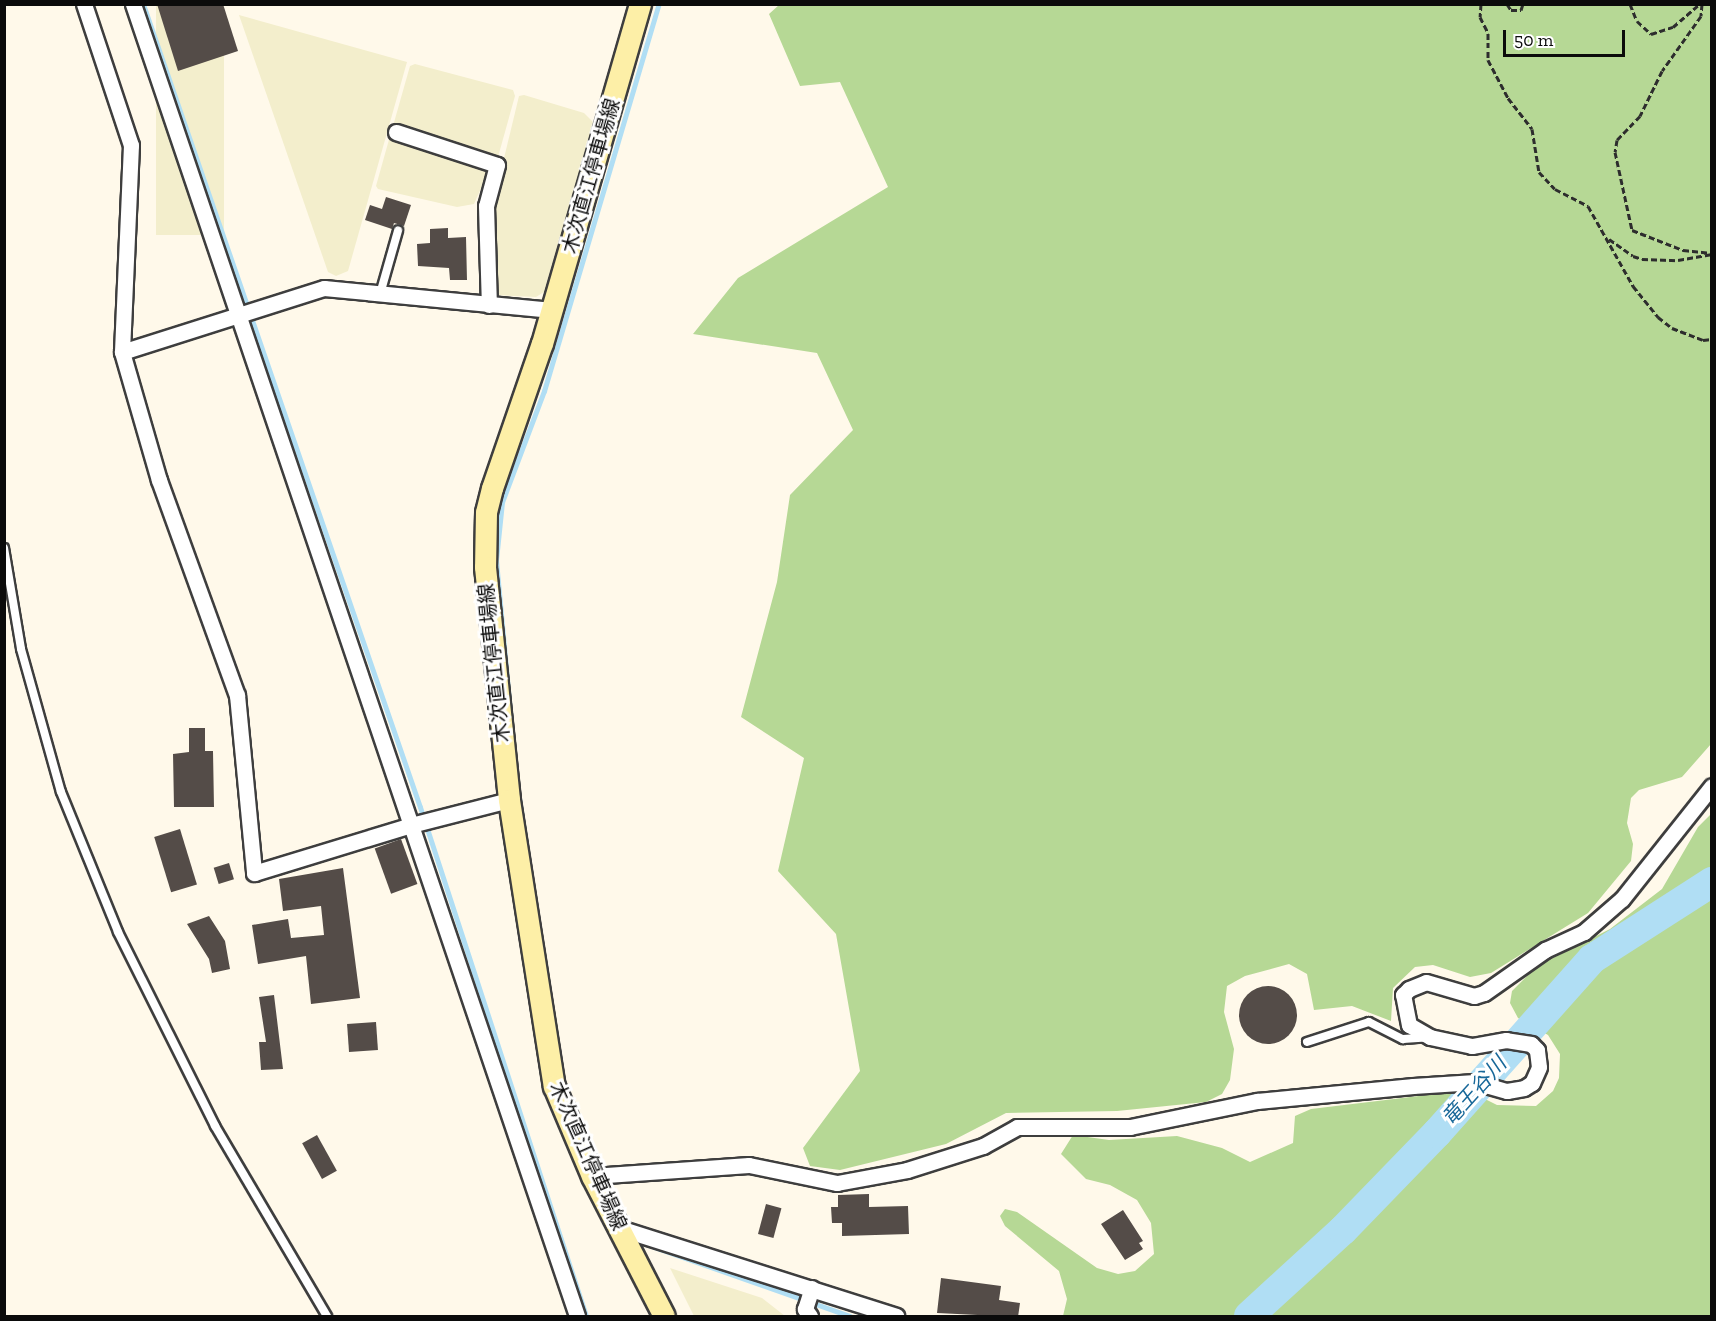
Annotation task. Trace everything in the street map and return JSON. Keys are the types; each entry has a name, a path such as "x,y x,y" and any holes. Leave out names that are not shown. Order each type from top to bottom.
{"main road":[{"name":"木次直江停車場線","path":"640,4 552,310 486,512 485,567 509,800 554,1086 592,1176 664,1317"}],"street":[{"path":"84,4 130,145 122,352 159,480 237,695 254,873 411,825 509,800"},
{"path":"133,4 577,1317"},
{"path":"396,132 497,165 486,206 489,304"},
{"path":"122,352 237,313 324,288 552,310"},
{"path":"592,1176 749,1165 837,1183 907,1170 983,1146 1017,1127 1130,1127 1257,1101 1413,1086 1475,1083 1518,1090 1532,1083 1539,1066 1537,1050 1524,1041 1506,1040 1472,1046 1430,1037 1409,1025 1404,1015 1403,995 1409,989 1426,982 1474,996 1495,986 1545,950 1584,932 1622,899 1712,786"},
{"path":"619,1228 812,1288 896,1317"},
{"path":"810,1317 805,1309 812,1288"}],"lane":[{"path":"380,294 398,231"},
{"path":"4,549 21,649 61,792 118,932 215,1126 327,1317"},
{"path":"1307,1042 1369,1022 1403,1039 1430,1037"}],"path":[{"path":"1481,4 1480,17 1488,33 1488,60 1508,98 1532,129 1539,172 1555,189 1588,206 1608,237 1633,286 1658,317 1672,328 1702,340 1712,339"},
{"path":"1507,4 1511,10 1521,10 1523,4"},
{"path":"1630,4 1637,21 1651,34 1673,27 1701,4"},
{"path":"1701,4 1701,16 1662,72 1640,116 1617,140 1615,152 1632,230 1674,248 1712,253"},
{"path":"1608,237 1633,256 1642,259 1678,260 1712,253"}],"shaded area":[{"path":"156,5 224,5 224,235 156,235"},
{"path":"239,15 407,62 348,271 336,276 328,272"},
{"path":"415,64 513,90 515,96 498,157 494,160 393,126 410,66"},
{"path":"524,95 584,113 595,124 544,292 536,297 495,295 492,208 519,96"},
{"path":"390,136 491,166 474,204 457,207 378,189 376,186"},
{"path":"670,1268 762,1298 785,1316 694,1316"}],"green space":[{"path":"779,5 1711,5 1711,744 1682,777 1639,790 1631,798 1627,823 1633,844 1631,861 1588,913 1491,973 1470,977 1433,965 1415,967 1393,988 1391,1021 1352,1006 1314,1010 1307,974 1289,964 1245,976 1227,986 1224,1012 1234,1049 1230,1080 1222,1094 1206,1102 1117,1111 1006,1113 946,1144 840,1170 810,1166 803,1148 860,1071 836,934 778,871 804,758 741,717 777,582 790,495 853,430 817,353 693,334 738,278 888,187 840,82 800,86 769,14"},
{"path":"1711,814 1711,1316 1063,1316 1067,1299 1059,1271 1005,1226 1000,1216 1005,1209 1017,1212 1097,1268 1118,1274 1135,1271 1154,1254 1151,1223 1137,1200 1110,1185 1086,1179 1061,1154 1073,1135 1109,1140 1177,1136 1222,1148 1250,1162 1293,1143 1295,1116 1311,1109 1452,1092 1479,1096 1497,1105 1536,1106 1553,1091 1559,1078 1560,1054 1548,1035 1518,1018 1510,1003 1512,991 1537,966 1610,929 1662,889 1698,827"}],"building":[{"path":"157,4 223,4 238,51 178,71"},
{"path":"386,197 411,205 404,226 394,223 392,229 365,220 370,205 382,209"},
{"path":"448,228 448,238 466,237 467,280 450,280 449,268 418,266 417,244 430,243 430,229"},
{"path":"189,728 205,728 205,751 213,751 214,807 174,807 173,754 189,752"},
{"path":"180,829 197,884 171,892 154,837"},
{"path":"401,839 417,884 391,894 375,849"},
{"path":"229,863 234,879 219,884 214,868"},
{"path":"343,868 360,998 311,1004 306,956 258,964 252,925 288,919 291,938 324,935 321,906 283,911 279,879"},
{"path":"209,916 225,941 230,969 212,973 209,959 187,924"},
{"path":"1262,986 1274,986 1289,994 1297,1009 1297,1021 1289,1036 1274,1044 1262,1044 1247,1036 1239,1021 1239,1009 1247,994"},
{"path":"274,995 283,1069 261,1070 259,1042 266,1042 259,997"},
{"path":"376,1022 378,1050 349,1052 347,1024"},
{"path":"317,1135 337,1171 322,1179 302,1143"},
{"path":"869,1194 869,1207 908,1206 909,1234 842,1236 842,1223 832,1223 831,1207 838,1207 838,1195"},
{"path":"766,1204 781,1208 773,1238 758,1234"},
{"path":"1123,1210 1143,1241 1139,1243 1143,1249 1125,1260 1101,1224"},
{"path":"941,1278 1001,1286 999,1300 1020,1303 1018,1317 937,1313"}],"waterway":[{"path":"143,4 420,807 586,1316"},
{"path":"511,722 496,560 502,502 544,391 659,4"},
{"path":"518,791 526,844"},
{"name":"竜王谷川","path":"1249,1316 1343,1230 1437,1133 1592,959 1712,882"},
{"path":"588,1139 612,1193"},
{"path":"634,1240 850,1316"}]}
